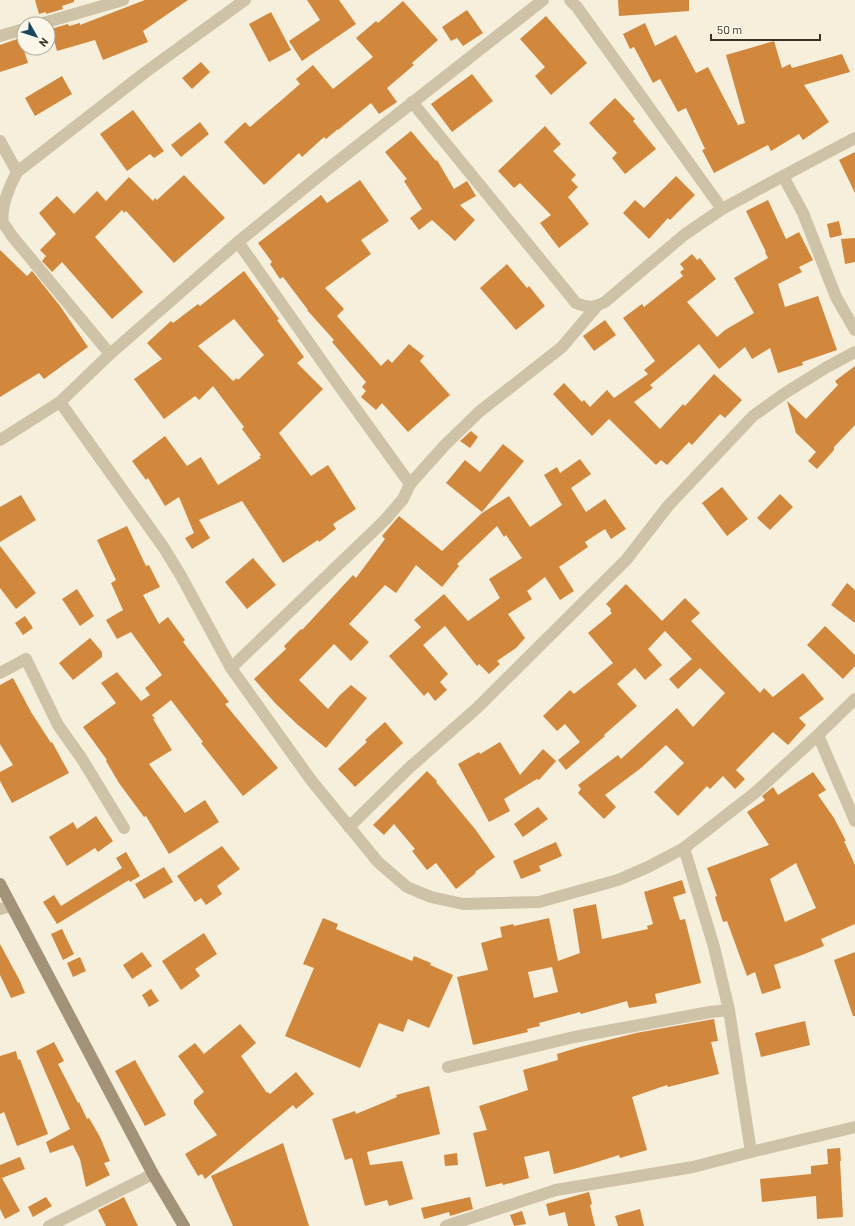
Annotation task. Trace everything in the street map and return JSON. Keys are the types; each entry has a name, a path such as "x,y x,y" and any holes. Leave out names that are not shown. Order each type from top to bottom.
{"main road":[{"path":"0,884 5,907 153,1174 184,1226"}],"street":[{"path":"56,19 123,0"},
{"path":"110,354 12,236 3,222 1,215 2,207 9,186 17,172 147,71 245,0"},
{"path":"0,440 60,402 110,354 238,242 412,102 543,0"},
{"path":"570,0 577,7 722,209"},
{"path":"0,36 16,31"},
{"path":"412,102 576,303 586,307 596,307"},
{"path":"231,668 385,520 403,499 410,484 445,445 479,412 562,346 596,307 605,302 684,235 722,209 855,138"},
{"path":"0,141 17,172"},
{"path":"783,176 803,212 836,297 855,330"},
{"path":"238,242 410,484"},
{"path":"349,827 409,768 477,708 626,560 668,506 753,416 785,393 855,352"},
{"path":"60,402 164,548 231,668 311,780 378,862 407,887 431,897 463,904 539,902 618,880 684,848 756,792 855,699"},
{"path":"0,673 26,659 58,725 82,759 124,828"},
{"path":"818,735 855,821"},
{"path":"684,848 714,947 729,1010 751,1152"},
{"path":"448,1067 574,1037 663,1020 729,1010"},
{"path":"451,1225 556,1190 693,1167 855,1127"},
{"path":"49,1226 153,1174"}],"building":[{"path":"35,0 74,0 74,2 62,6 63,9 46,14 46,12 39,14"},
{"path":"145,0 188,0 143,31 148,42 103,60 95,40 57,51 56,28 68,24 69,26 80,23 80,25"},
{"path":"307,0 339,0 356,24 302,61 289,41 320,20"},
{"path":"618,0 689,0 689,11 619,16"},
{"path":"403,1 438,40 412,63 414,65 387,88 397,102 379,114 371,103 326,139 324,137 302,157 299,153 264,185 224,142 245,122 250,127 284,98 300,84 296,79 313,65 333,89 373,57 356,38 376,21 378,23"},
{"path":"467,10 483,33 463,46 457,38 451,41 442,27"},
{"path":"271,12 291,50 269,62 249,24"},
{"path":"546,16 587,63 551,95 535,76 545,67 520,39"},
{"path":"645,23 655,46 676,35 696,73 708,67 738,125 745,123 726,55 774,41 782,68 790,64 792,68 842,54 850,72 804,85 829,122 803,140 799,134 771,151 768,145 714,173 702,150 705,149 686,108 678,112 660,79 653,83 634,47 630,49 623,34"},
{"path":"16,39 16,56 26,56 28,63 0,72 0,45"},
{"path":"201,62 210,72 192,89 182,78"},
{"path":"472,74 493,101 452,132 431,104"},
{"path":"62,76 72,94 35,116 25,98"},
{"path":"615,98 635,119 633,121 656,149 625,174 612,158 617,153 589,123"},
{"path":"133,110 164,151 154,158 150,154 127,171 100,134"},
{"path":"200,122 209,134 181,157 171,145"},
{"path":"545,126 561,144 553,151 576,175 571,180 578,187 568,197 589,224 559,248 540,223 551,215 520,183 514,188 498,171"},
{"path":"411,131 436,161 437,160 454,189 467,181 476,196 460,205 475,220 455,241 432,220 419,230 410,218 422,209 404,181 407,179 385,152"},
{"path":"855,152 855,193 839,160"},
{"path":"184,175 225,218 174,263 126,211 124,213 122,210 95,237 143,292 112,319 62,262 52,272 42,261 46,256 40,250 56,234 39,213 57,196 74,214 97,191 106,201 129,177 153,201 155,198 157,200"},
{"path":"676,176 695,195 670,220 668,218 649,239 623,213 635,200 644,208"},
{"path":"360,180 389,221 361,240 371,254 325,288 344,309 337,316 381,366 388,359 392,363 409,344 424,356 420,361 450,395 408,432 382,403 376,410 361,397 366,391 362,387 366,382 332,342 334,340 307,310 283,277 280,279 270,264 272,262 258,243 321,195 327,203"},
{"path":"768,200 786,239 799,232 813,260 799,267 802,272 778,284 785,307 818,296 837,350 802,362 803,365 778,373 770,348 752,359 745,347 719,369 699,344 650,385 653,388 634,402 660,429 683,404 685,406 714,374 742,400 725,418 720,414 692,445 689,442 667,465 661,460 656,465 609,419 592,436 553,394 564,383 582,402 584,400 590,407 607,390 614,398 648,374 644,370 655,361 623,318 642,304 644,307 683,276 680,272 684,269 680,264 692,254 697,260 700,258 716,279 687,302 717,337 725,330 754,313 734,278 768,258 746,211"},
{"path":"839,221 842,235 830,238 827,224"},
{"path":"855,238 855,262 845,264 841,239"},
{"path":"0,250 27,276 32,271 60,306 88,347 44,379 39,373 0,397"},
{"path":"507,264 527,288 529,286 545,306 516,330 480,288"},
{"path":"244,271 279,319 277,320 304,357 297,363 323,389 279,433 311,476 328,465 356,509 333,524 336,529 319,542 318,540 283,563 242,501 199,520 210,538 192,549 185,538 194,533 179,497 165,506 148,478 146,480 132,461 165,436 187,466 201,457 218,485 261,458 259,457 261,455 242,429 244,427 213,386 199,400 195,396 164,419 134,379 162,359 147,343 171,321 173,323 198,304 200,306","holes":["234,319 264,355 238,380 237,378 233,381 198,346"]},
{"path":"605,320 616,335 594,351 583,336"},
{"path":"855,366 855,425 834,447 834,450 817,469 808,461 816,452 796,433 787,401 806,419 838,385 835,381"},
{"path":"471,431 478,437 470,448 460,441"},
{"path":"503,444 524,461 482,512 446,483 465,460 480,472"},
{"path":"580,459 591,474 571,488 586,512 605,499 626,529 611,539 605,529 585,542 588,547 559,567 574,591 560,600 545,577 527,591 532,599 508,614 525,638 516,648 497,661 500,664 489,674 479,664 477,666 445,626 423,645 448,674 440,682 447,690 435,701 428,692 424,696 389,656 421,627 414,620 444,594 468,621 500,598 489,579 522,558 506,535 504,537 497,526 457,564 459,566 442,587 416,565 396,593 385,585 349,624 369,642 351,661 334,644 299,680 328,709 351,685 367,698 326,748 298,725 275,703 254,679 286,649 284,646 301,629 302,630 353,575 356,578 385,539 382,536 399,516 442,551 482,513 509,496 530,527 562,505 544,475 557,467 560,473"},
{"path":"722,487 748,519 727,536 702,503"},
{"path":"780,494 793,507 770,530 757,518"},
{"path":"21,495 36,520 0,542 0,507"},
{"path":"127,526 146,566 149,565 160,587 143,595 159,624 168,617 185,640 183,642 229,702 225,704 278,768 243,796 201,743 203,742 171,700 152,715 172,750 149,764 185,813 205,800 219,822 169,854 146,816 144,817 119,783 106,761 107,760 83,727 116,703 101,683 117,672 141,701 150,695 145,688 162,675 131,632 117,639 106,620 123,610 111,583 116,580 97,540"},
{"path":"0,546 36,593 16,609 0,588"},
{"path":"253,558 276,585 247,609 225,582"},
{"path":"847,583 855,590 855,623 831,605"},
{"path":"626,584 662,621 685,598 700,613 691,621 760,693 764,688 773,697 803,673 824,699 799,718 806,725 788,745 773,732 736,770 745,779 735,789 723,776 710,789 707,786 678,816 654,792 684,763 666,745 641,768 605,795 616,807 604,819 578,793 581,789 578,785 618,755 621,759 677,708 693,727 725,693 700,668 678,689 669,679 692,659 665,631 648,649 662,665 645,680 635,668 617,684 637,706 566,770 558,760 580,742 565,724 557,731 543,716 570,690 574,694 613,663 588,633 612,613 610,611 611,609 606,604"},
{"path":"77,589 94,616 80,626 62,599"},
{"path":"25,616 33,628 23,635 15,623"},
{"path":"825,626 855,655 855,666 843,679 807,645"},
{"path":"90,638 102,652 102,657 73,680 59,663"},
{"path":"13,678 31,712 51,743 52,742 69,773 12,803 0,781 0,772 13,765 0,744 0,685"},
{"path":"385,722 403,743 355,787 338,769 367,742 365,740"},
{"path":"500,742 520,775 543,749 556,761 539,780 537,779 504,799 510,811 489,822 458,764 479,752 480,754"},
{"path":"427,771 437,781 436,782 475,829 495,857 456,889 436,863 427,870 412,851 415,849 394,824 384,835 373,825"},
{"path":"813,772 826,790 818,795 834,818 846,841 844,841 855,865 855,924 821,939 824,946 774,965 781,988 762,994 755,972 747,976 727,921 723,922 715,897 717,896 707,868 769,845 747,812 765,800 762,796 773,787 778,795","holes":["796,863 816,908 785,922 770,879"]},
{"path":"538,807 548,819 523,837 514,824"},
{"path":"96,816 113,841 98,852 95,848 67,866 49,837 73,822 77,829"},
{"path":"556,842 562,856 539,866 541,871 521,879 513,861"},
{"path":"222,846 240,869 217,886 222,894 206,905 201,898 195,902 177,876"},
{"path":"126,852 140,876 130,882 129,880 57,924 43,902 54,895 61,906 122,868 116,858"},
{"path":"164,867 173,882 144,899 135,884"},
{"path":"682,880 686,893 673,897 680,920 685,919 701,983 655,994 657,1003 629,1008 627,1001 581,1014 580,1012 539,1023 540,1026 527,1029 528,1032 473,1045 457,977 488,970 481,943 502,937 500,927 513,924 514,926 549,918 558,961 580,953 573,909 596,904 602,939 648,929 647,926 653,924 644,892","holes":["552,967 558,992 534,998 528,972"]},
{"path":"323,918 338,924 336,929 412,961 414,956 453,975 429,1028 408,1019 403,1032 379,1023 360,1068 285,1036 314,968 303,964"},
{"path":"62,929 74,954 63,960 51,934"},
{"path":"204,933 217,954 195,969 200,976 181,990 162,961"},
{"path":"0,944 25,993 11,998 0,975"},
{"path":"142,952 152,966 132,979 123,965"},
{"path":"855,952 855,1016 853,1016 834,960"},
{"path":"80,957 86,971 73,977 67,963"},
{"path":"151,989 159,1001 149,1007 142,995"},
{"path":"714,1019 718,1041 711,1042 719,1074 668,1087 667,1085 632,1097 647,1150 620,1158 619,1155 554,1174 549,1151 524,1157 529,1178 503,1185 502,1183 486,1187 473,1133 487,1130 479,1106 528,1090 523,1070 558,1060 557,1054 580,1047 636,1033"},
{"path":"805,1021 810,1045 761,1057 755,1033"},
{"path":"240,1024 256,1043 241,1056 267,1093 268,1092 270,1094 296,1072 314,1094 296,1109 293,1105 205,1179 202,1174 198,1176 185,1154 217,1135 194,1104 194,1100 204,1092 178,1056 195,1043 204,1054"},
{"path":"54,1042 64,1061 58,1064 87,1119 89,1118 100,1137 110,1161 104,1163 110,1175 86,1187 80,1159 73,1145 50,1153 46,1142 70,1129 36,1051"},
{"path":"16,1051 18,1060 20,1059 48,1134 17,1146 4,1112 0,1114 0,1056"},
{"path":"135,1060 166,1115 145,1126 115,1071"},
{"path":"429,1086 440,1134 367,1152 370,1165 402,1161 413,1199 389,1206 387,1200 365,1206 352,1158 345,1160 332,1119 355,1111 356,1114 397,1097 396,1095"},
{"path":"283,1143 309,1226 233,1226 211,1176"},
{"path":"840,1148 843,1217 817,1219 816,1196 762,1202 760,1179 811,1174 811,1166 828,1164 827,1149"},
{"path":"457,1153 458,1165 445,1166 444,1155"},
{"path":"20,1157 25,1169 2,1178 20,1211 5,1219 0,1209 0,1165"},
{"path":"589,1192 592,1204 590,1205 595,1226 568,1226 565,1212 549,1216 546,1204"},
{"path":"46,1197 52,1206 33,1217 28,1207"},
{"path":"124,1197 138,1226 106,1226 98,1210"},
{"path":"470,1197 473,1209 450,1216 449,1212 424,1219 421,1208"},
{"path":"640,1209 644,1226 618,1226 615,1216"},
{"path":"522,1211 526,1224 514,1226 510,1215"}]}
